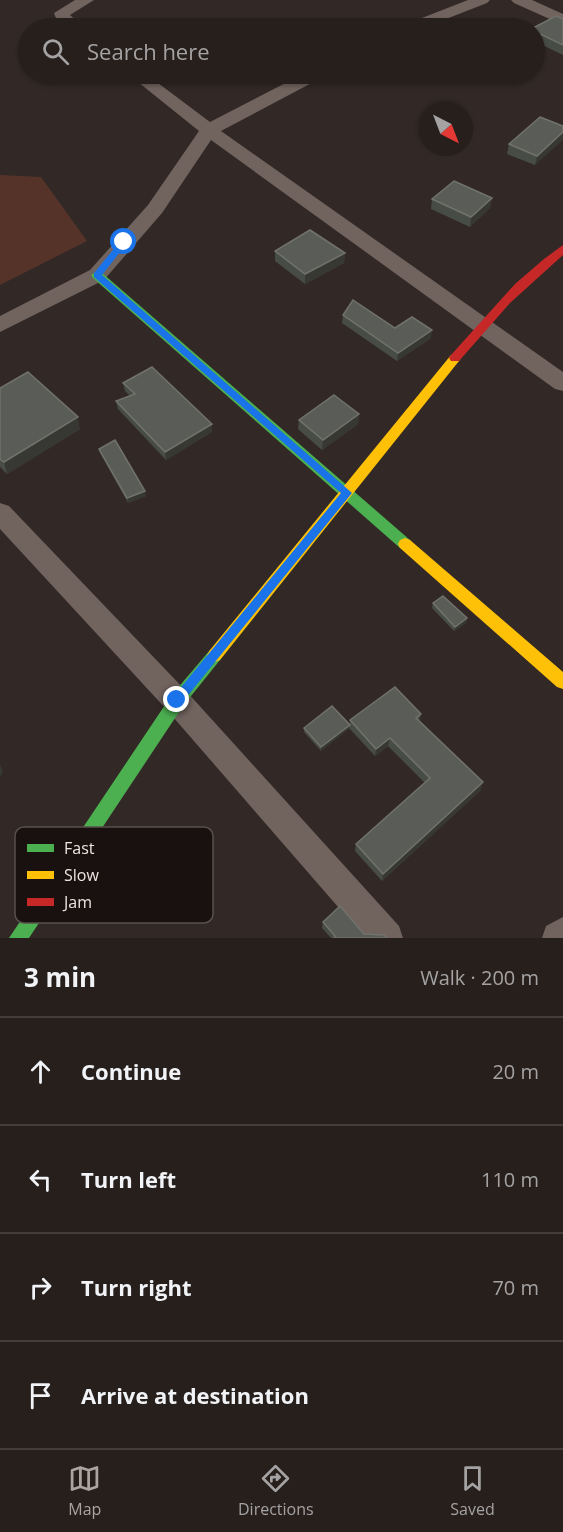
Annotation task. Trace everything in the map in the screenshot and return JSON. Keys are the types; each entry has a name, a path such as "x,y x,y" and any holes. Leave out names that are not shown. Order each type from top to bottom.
{"street":[{"path":"64,18 62,13 86,0"},
{"path":"436,18 482,0"},
{"path":"519,0 563,20"},
{"path":"149,84 209,130 563,383"},
{"path":"0,325 97,275 155,209 209,130 296,84"},
{"path":"92,827 177,700 482,324 533,272 563,249"},
{"path":"97,275 563,682"},
{"path":"0,513 177,700 387,938"},
{"path":"18,938 28,923"},
{"path":"558,938 563,933"}],"shaded area":[{"path":"0,175 41,177 87,241 0,285"}],"building":[{"path":"556,16 563,19 563,45 545,36 545,22"},
{"path":"540,117 563,126 563,132 537,156 509,144"},
{"path":"454,181 492,198 471,217 432,199"},
{"path":"310,230 345,253 305,274 275,251"},
{"path":"353,300 395,328 412,317 432,330 398,353 343,315"},
{"path":"152,367 212,424 165,452 116,401 135,394 123,383"},
{"path":"28,372 78,417 4,462 0,459 0,388"},
{"path":"334,395 359,414 323,440 299,420"},
{"path":"115,440 145,491 127,498 99,449"},
{"path":"443,596 467,618 455,627 433,603"},
{"path":"395,687 421,714 416,718 483,782 383,874 356,844 430,778 390,738 376,749 350,720"},
{"path":"332,706 350,725 321,747 304,728"},
{"path":"340,906 364,934 384,935 387,938 334,938 335,936 323,922"}],"traffic: fast":[{"path":"97,275 405,544"},
{"path":"92,827 177,701 215,655"},
{"path":"18,938 28,923"}],"traffic: slow":[{"path":"215,655 455,358"},
{"path":"405,544 563,682"}],"traffic: jam":[{"path":"455,358 506,300 563,249"}],"route":[{"path":"124,242 97,275 347,493 177,700"}]}
